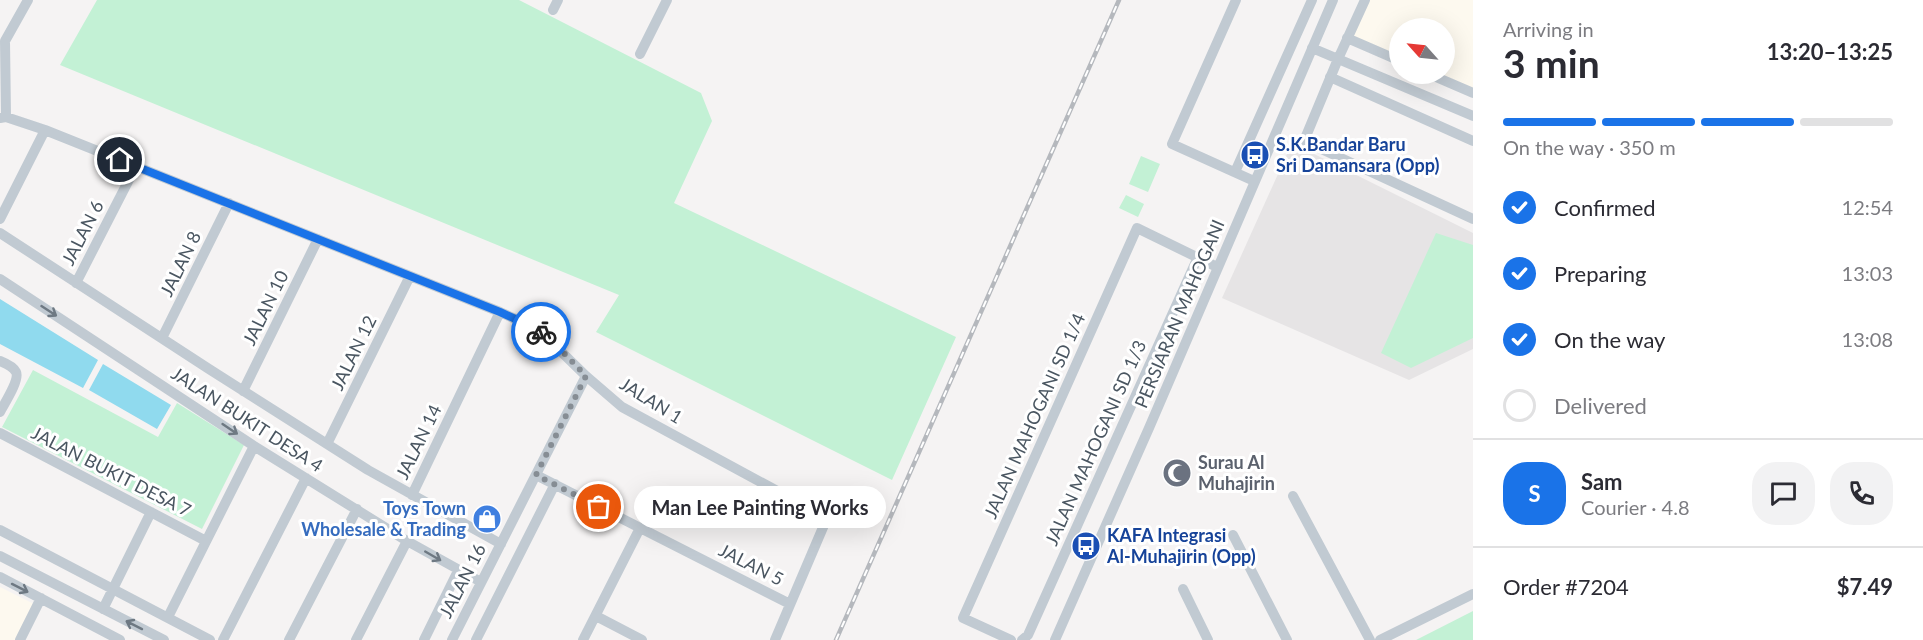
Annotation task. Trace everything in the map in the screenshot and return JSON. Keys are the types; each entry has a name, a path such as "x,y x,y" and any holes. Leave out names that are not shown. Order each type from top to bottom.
{"street":[{"path":"3,117 5,41 28,0"},
{"path":"640,54 668,0"},
{"path":"1236,0 1172,144 1254,181"},
{"path":"1235,172 1312,0"},
{"name":"PERSIARAN MAHOGANI","path":"1055,640 1333,0"},
{"path":"1365,0 1304,141 1473,219"},
{"path":"1347,38 1389,56"},
{"path":"1312,48 1473,116"},
{"path":"1330,77 1473,141"},
{"path":"1452,84 1473,93"},
{"name":"JALAN 1","path":"3,117 45,130 136,166 533,327 622,407 827,518 790,604"},
{"path":"0,219 45,130"},
{"name":"JALAN 6","path":"76,283 136,166"},
{"name":"JALAN 8","path":"162,338 229,203"},
{"name":"JALAN MAHOGANI SD 1/4","path":"1011,640 963,618 1137,228 1198,257"},
{"path":"0,232 243,391 412,495"},
{"name":"JALAN 10","path":"243,391 318,239"},
{"path":"1198,257 1217,267"},
{"name":"JALAN MAHOGANI SD 1/3","path":"1022,640 1028,635 1198,257"},
{"name":"JALAN 12","path":"327,444 410,276"},
{"name":"JALAN BUKIT DESA 4","path":"0,279 254,446 407,541 481,582"},
{"name":"JALAN 14","path":"500,312 412,495 501,544"},
{"path":"0,361 11,366 16,372 16,380 0,412"},
{"name":"JALAN 16","path":"452,640 586,376"},
{"name":"JALAN BUKIT DESA 7","path":"0,434 206,541"},
{"path":"168,617 254,446"},
{"name":"JALAN 5","path":"536,475 790,604"},
{"path":"223,640 306,478"},
{"path":"476,640 555,484"},
{"path":"1293,496 1370,640"},
{"path":"289,640 357,509"},
{"path":"103,609 152,512"},
{"path":"584,640 640,528"},
{"path":"0,530 210,640"},
{"path":"1233,536 1287,640"},
{"path":"356,640 407,541"},
{"path":"0,556 164,640"},
{"path":"424,640 458,571"},
{"path":"0,577 41,598 102,636 120,640"},
{"path":"1182,589 1208,640"},
{"path":"1380,640 1473,594"},
{"path":"20,640 41,598"},
{"path":"775,640 790,604"},
{"path":"596,616 642,640"}],"shaded area":[{"path":"1361,0 1473,0 1473,96 1445,84 1455,84 1455,18 1389,18 1389,60 1343,39"},
{"path":"1292,143 1473,233 1473,349 1409,380 1222,298"},
{"path":"0,587 34,604 16,640 0,640"}],"green space":[{"path":"97,0 519,0 701,93 712,121 674,203 956,337 892,480 596,332 619,295 60,65"},
{"path":"1141,156 1160,164 1148,192 1129,184"},
{"path":"1126,195 1144,204 1138,217 1119,208"},
{"path":"1436,233 1473,245 1473,338 1411,368 1381,353"},
{"path":"33,370 158,437 177,403 244,445 202,529 2,427"},
{"path":"1473,611 1473,640 1416,640"}],"water":[{"path":"0,299 98,360 83,388 0,344"},
{"path":"103,364 171,405 157,429 89,390"}],"railway":[{"path":"836,640 1119,0"}],"way so far":[{"path":"541,332 586,376 536,475 599,507"}],"place":[{"name":"S.K.Bandar Baru Sri Damansara (Opp)","path":"1255,155"},
{"name":"Surau Al Muhajirin","path":"1177,473"},
{"name":"Man Lee Painting Works","path":"599,507"},
{"name":"Toys Town Wholesale & Trading","path":"487,519"},
{"name":"KAFA Integrasi Al-Muhajirin (Opp)","path":"1086,546"}],"route":[{"path":"120,160 500,312 541,332"}]}
